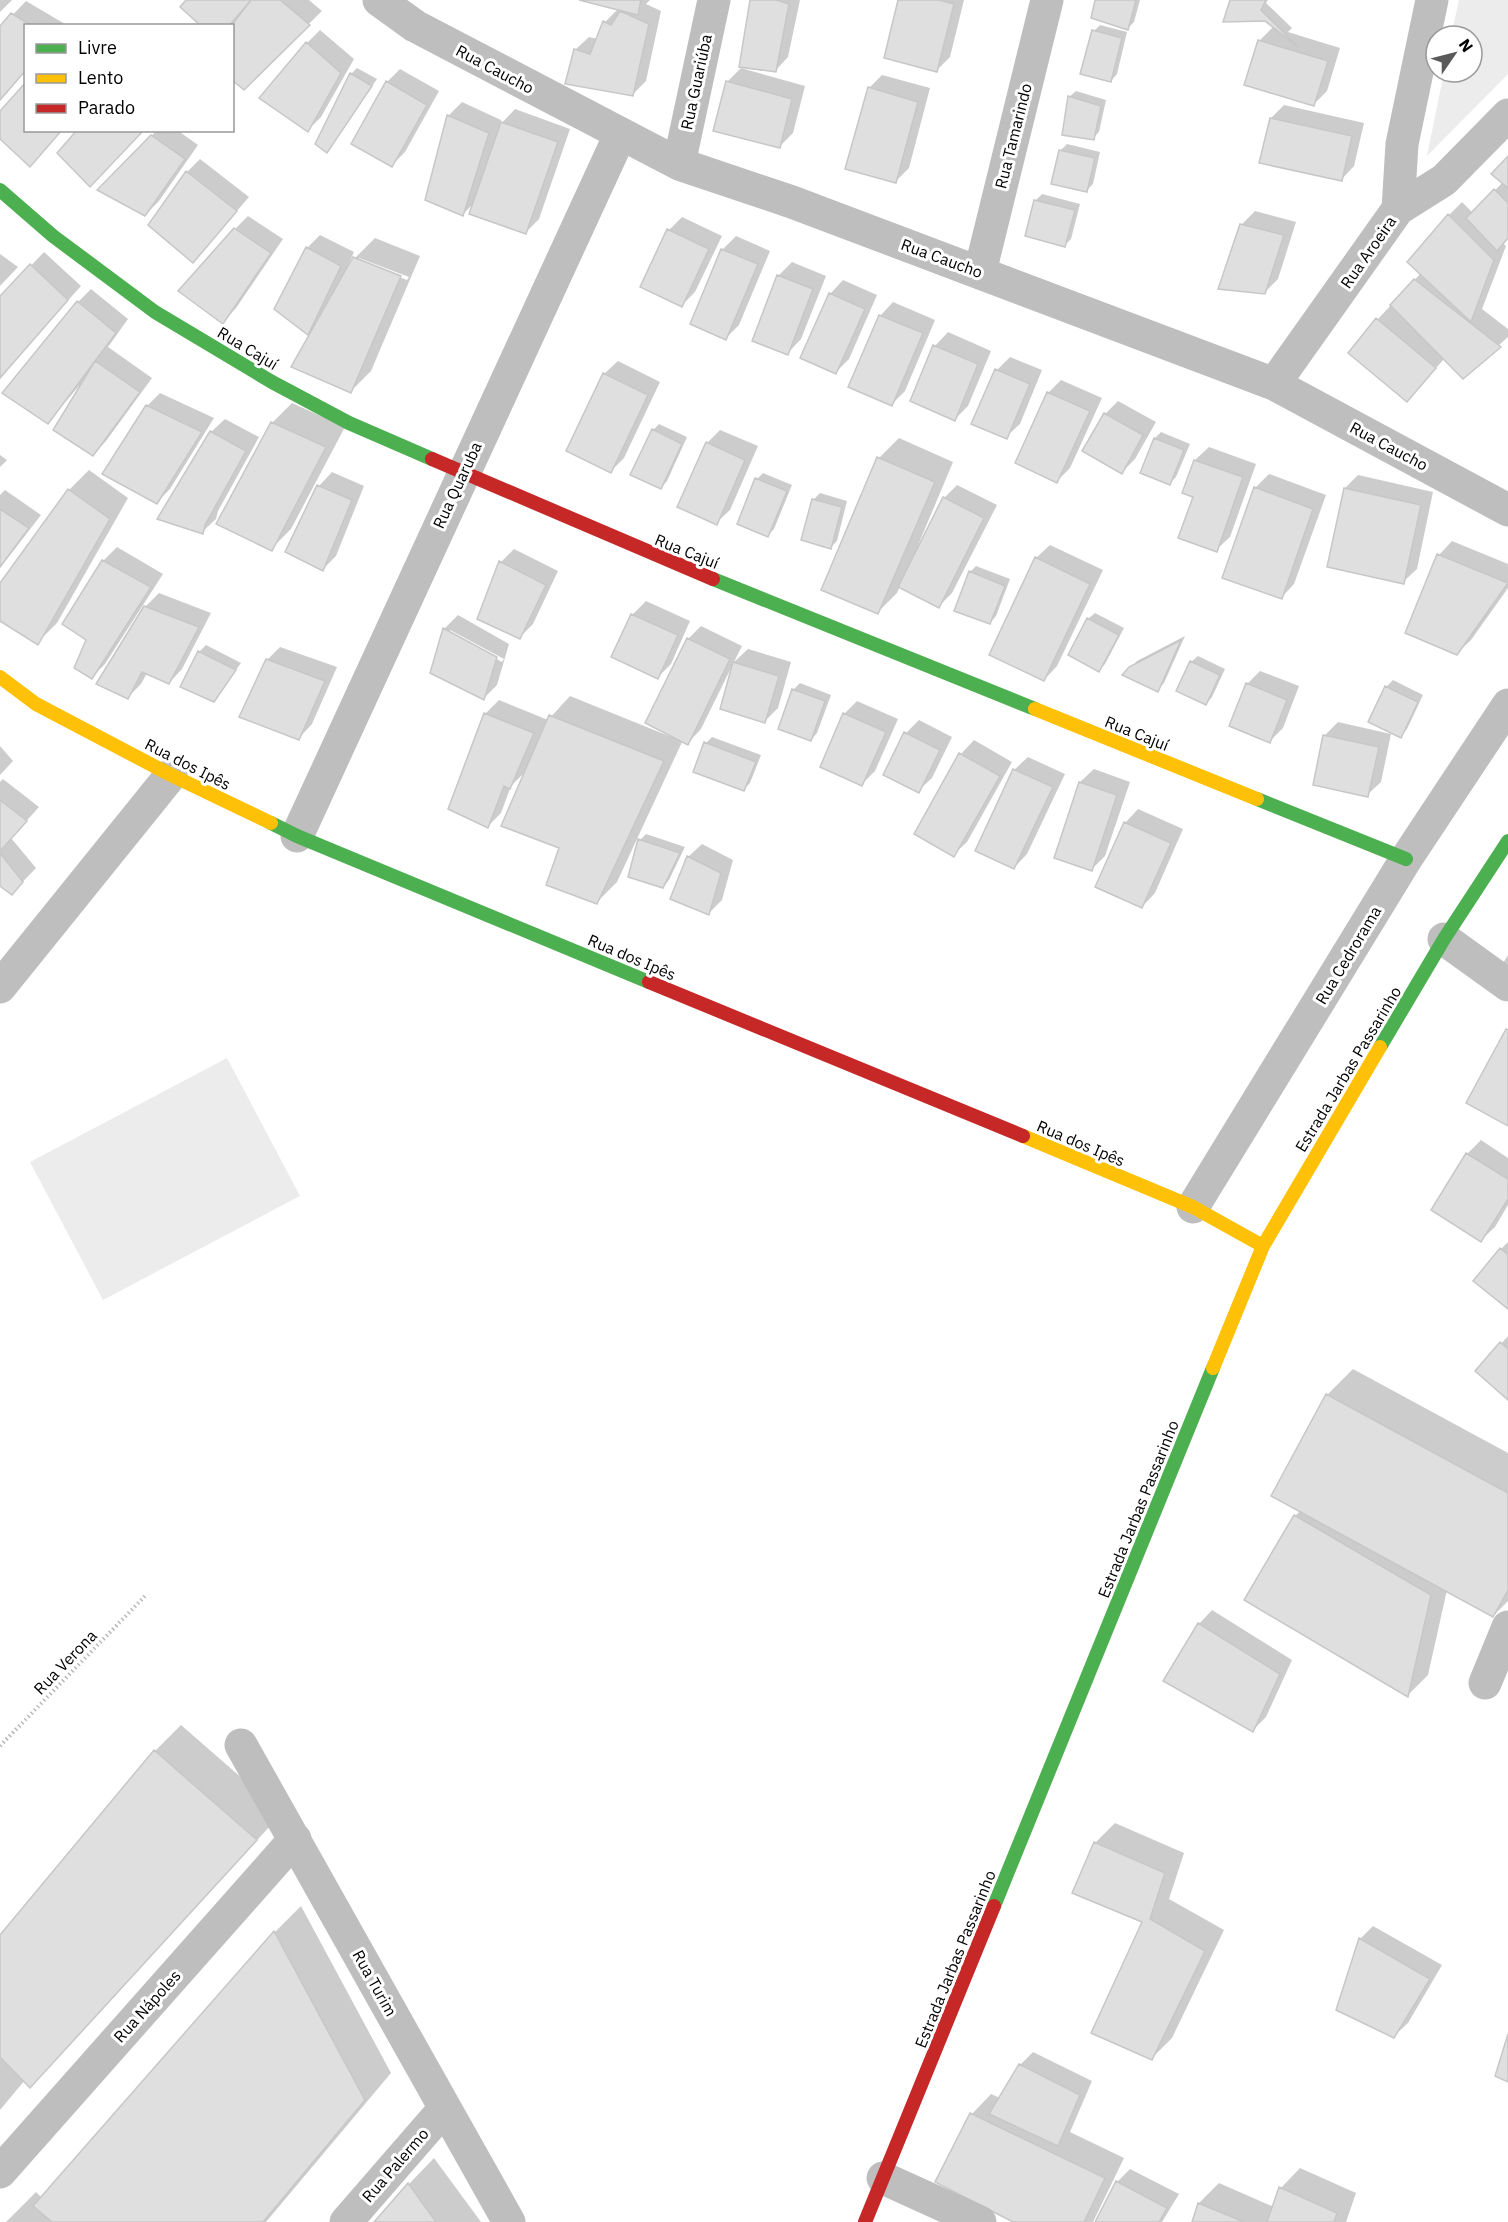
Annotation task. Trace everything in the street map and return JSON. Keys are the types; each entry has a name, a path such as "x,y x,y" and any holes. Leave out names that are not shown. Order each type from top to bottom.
{"street":[{"name":"Rua Caucho","path":"379,0 418,13 620,135 679,164 792,202 1274,384 1508,510"},
{"name":"Rua Guariúba","path":"679,164 714,0"},
{"name":"Rua Tamarindo","path":"980,272 1047,0"},
{"path":"1398,209 1402,144 1432,0"},
{"name":"Rua Aroeira","path":"1274,384 1398,209 1444,180 1508,115"},
{"name":"Rua Quaruba","path":"297,836 620,135"},
{"name":"Rua Cajuí","path":"0,190 53,236 154,312 272,382 339,418 656,557 1406,860"},
{"name":"Rua dos Ipês","path":"0,677 36,704 171,775 297,836 1193,1207 1263,1246"},
{"name":"Rua Cedrorama","path":"1193,1207 1406,860 1508,705"},
{"path":"0,987 171,775"},
{"name":"Estrada Jarbas Passarinho","path":"865,2222 1263,1246 1444,939 1508,841"},
{"path":"1444,939 1508,985"},
{"path":"1485,1683 1508,1627"},
{"name":"Rua Turim","path":"241,1745 509,2222"},
{"name":"Rua Nápoles","path":"0,2172 295,1839"},
{"name":"Rua Palermo","path":"346,2222 445,2108"},
{"path":"884,2178 980,2222"}],"path":[{"name":"Rua Verona","path":"0,1746 146,1594"}],"shaded area":[{"path":"1459,0 1508,0 1508,74 1427,156 1442,84 1484,84 1484,24 1454,24"},
{"path":"227,1058 300,1196 103,1300 30,1162"}],"building":[{"path":"186,0 251,0 231,24 199,24 180,7"},
{"path":"251,0 280,0 310,25 244,90 234,82 233,24"},
{"path":"579,0 641,0 638,15"},
{"path":"750,0 776,0 789,4 776,72 739,67"},
{"path":"898,0 939,0 954,4 937,72 884,58"},
{"path":"1095,0 1136,0 1128,30 1091,18"},
{"path":"1230,0 1266,0 1261,10 1298,47 1265,21 1223,22"},
{"path":"620,11 649,24 633,96 565,84 574,49 590,54 603,21 611,25"},
{"path":"11,13 29,24 24,24 24,72 0,100 0,26"},
{"path":"1092,30 1122,38 1111,82 1080,74"},
{"path":"1258,40 1328,61 1314,106 1244,85"},
{"path":"306,42 341,73 308,132 259,98"},
{"path":"350,73 372,86 327,153 315,144"},
{"path":"386,81 427,105 392,167 351,144"},
{"path":"726,81 792,99 780,148 713,131"},
{"path":"24,84 24,132 60,132 30,167 0,139 0,111"},
{"path":"868,87 918,102 896,183 845,169"},
{"path":"1068,96 1101,106 1094,140 1062,135"},
{"path":"447,115 489,133 463,216 425,200"},
{"path":"1270,118 1352,136 1342,181 1259,163"},
{"path":"501,122 558,142 526,234 469,214"},
{"path":"75,132 142,132 90,187 57,153"},
{"path":"151,135 185,159 145,216 97,190"},
{"path":"1059,150 1095,158 1087,192 1051,184"},
{"path":"1508,156 1508,188 1491,174"},
{"path":"186,171 237,211 193,263 148,225"},
{"path":"1494,189 1508,203 1508,238 1497,251 1466,218"},
{"path":"1034,200 1075,210 1065,247 1025,236"},
{"path":"1448,214 1494,260 1471,322 1407,262"},
{"path":"1240,224 1284,235 1265,294 1218,289"},
{"path":"234,228 271,253 223,324 178,291"},
{"path":"667,229 709,249 682,307 640,287"},
{"path":"306,247 341,266 308,335 274,309"},
{"path":"721,249 758,264 726,340 690,324"},
{"path":"353,257 401,276 351,393 291,367"},
{"path":"30,264 68,300 0,378 0,296"},
{"path":"777,275 813,289 788,355 752,341"},
{"path":"1414,279 1501,347 1463,379 1390,305"},
{"path":"829,293 865,309 836,374 800,358"},
{"path":"77,301 116,333 48,424 2,393"},
{"path":"879,315 923,333 892,406 848,387"},
{"path":"1376,318 1436,368 1407,402 1348,353"},
{"path":"933,345 978,364 955,421 910,401"},
{"path":"95,361 140,392 93,456 53,430"},
{"path":"995,369 1030,384 1007,439 971,424"},
{"path":"603,373 648,395 611,473 566,451"},
{"path":"1047,392 1090,411 1057,483 1015,463"},
{"path":"146,405 202,432 157,504 102,474"},
{"path":"1104,413 1143,435 1122,474 1082,451"},
{"path":"271,422 326,447 272,551 216,524"},
{"path":"652,429 682,444 661,489 630,475"},
{"path":"210,431 246,451 205,525 203,534 157,519"},
{"path":"1154,438 1184,450 1170,485 1140,473"},
{"path":"706,442 745,460 717,525 677,507"},
{"path":"877,457 935,482 878,614 821,590"},
{"path":"1194,460 1243,477 1217,552 1178,538 1193,497 1182,493"},
{"path":"755,478 787,491 768,537 737,524"},
{"path":"317,485 352,500 323,571 285,552"},
{"path":"1254,487 1313,509 1282,599 1222,578"},
{"path":"1344,488 1421,505 1404,584 1327,567"},
{"path":"68,489 110,519 38,645 0,621 0,583"},
{"path":"943,497 984,518 939,608 898,587"},
{"path":"812,499 842,507 831,549 801,540"},
{"path":"0,509 29,528 0,567"},
{"path":"1437,554 1508,583 1457,655 1405,633"},
{"path":"1035,557 1090,584 1044,681 989,655"},
{"path":"102,560 151,587 92,679 74,668 86,640 62,624"},
{"path":"499,561 546,585 520,639 477,619"},
{"path":"969,571 1005,586 990,624 954,611"},
{"path":"144,606 199,627 169,684 142,672 128,699 96,684"},
{"path":"631,614 678,635 658,679 611,657"},
{"path":"1087,618 1119,635 1099,672 1068,655"},
{"path":"443,628 497,657 484,700 430,673"},
{"path":"687,638 730,659 688,745 645,723"},
{"path":"1181,640 1158,692 1122,675 1129,667"},
{"path":"198,651 236,670 214,702 180,687"},
{"path":"266,659 325,681 299,740 239,717"},
{"path":"1190,661 1220,675 1206,705 1176,691"},
{"path":"733,662 779,676 765,723 720,709"},
{"path":"1246,683 1287,700 1270,743 1229,726"},
{"path":"1385,686 1418,702 1401,738 1368,722"},
{"path":"792,689 825,701 811,741 778,729"},
{"path":"484,713 534,733 510,789 504,786 488,828 448,809"},
{"path":"843,713 886,732 862,786 820,767"},
{"path":"549,715 664,761 597,904 546,885 559,848 501,826"},
{"path":"904,732 940,750 919,793 883,775"},
{"path":"1323,735 1379,747 1368,797 1313,785"},
{"path":"704,742 756,762 744,791 693,772"},
{"path":"959,753 1000,776 954,857 914,834"},
{"path":"1013,769 1053,787 1014,869 975,851"},
{"path":"1079,782 1117,795 1092,871 1054,858"},
{"path":"0,800 27,821 0,851"},
{"path":"1124,822 1171,843 1142,908 1095,887"},
{"path":"638,839 680,853 663,888 628,877"},
{"path":"0,853 23,882 12,895 0,886"},
{"path":"687,856 721,873 709,915 670,899"},
{"path":"1506,1029 1508,1030 1508,1126 1466,1103"},
{"path":"1466,1153 1508,1179 1508,1199 1481,1242 1431,1210"},
{"path":"1500,1248 1508,1255 1508,1309 1473,1281"},
{"path":"1500,1342 1508,1349 1508,1400 1475,1371"},
{"path":"1326,1394 1508,1493 1508,1590 1493,1617 1271,1496"},
{"path":"1294,1515 1431,1595 1408,1697 1244,1600"},
{"path":"1198,1623 1280,1674 1253,1732 1163,1681"},
{"path":"154,1750 257,1840 30,2088 0,2057 0,1935"},
{"path":"1094,1842 1165,1873 1150,1919 1205,1951 1152,2060 1091,2033 1142,1922 1072,1893"},
{"path":"274,1931 365,2100 263,2222 52,2222 33,2206"},
{"path":"1359,1938 1430,1979 1394,2038 1336,2010"},
{"path":"1508,2034 1508,2082 1495,2076"},
{"path":"1019,2064 1080,2095 1058,2146 989,2114"},
{"path":"970,2113 1105,2178 1084,2222 1013,2222 935,2182"},
{"path":"1116,2181 1167,2208 1159,2222 1095,2222"},
{"path":"408,2183 436,2222 374,2222"},
{"path":"1279,2187 1337,2213 1334,2222 1267,2222"},
{"path":"1198,2203 1244,2222 1192,2222"}],"traffic: fast":[{"path":"0,190 53,236 155,312 272,382 349,423 432,459"},
{"path":"713,579 1035,709"},
{"path":"1257,799 1406,859"},
{"path":"271,823 297,836 649,982"},
{"path":"1380,1047 1444,939 1508,841"},
{"path":"994,1906 1213,1368"}],"traffic: slow":[{"path":"0,677 36,704 171,775 271,823"},
{"path":"1035,709 1257,799"},
{"path":"1213,1368 1263,1246 1380,1047"},
{"path":"1023,1136 1193,1207 1263,1246"}],"traffic: jam":[{"path":"432,459 713,579"},
{"path":"649,982 1023,1136"},
{"path":"865,2222 994,1906"}]}
